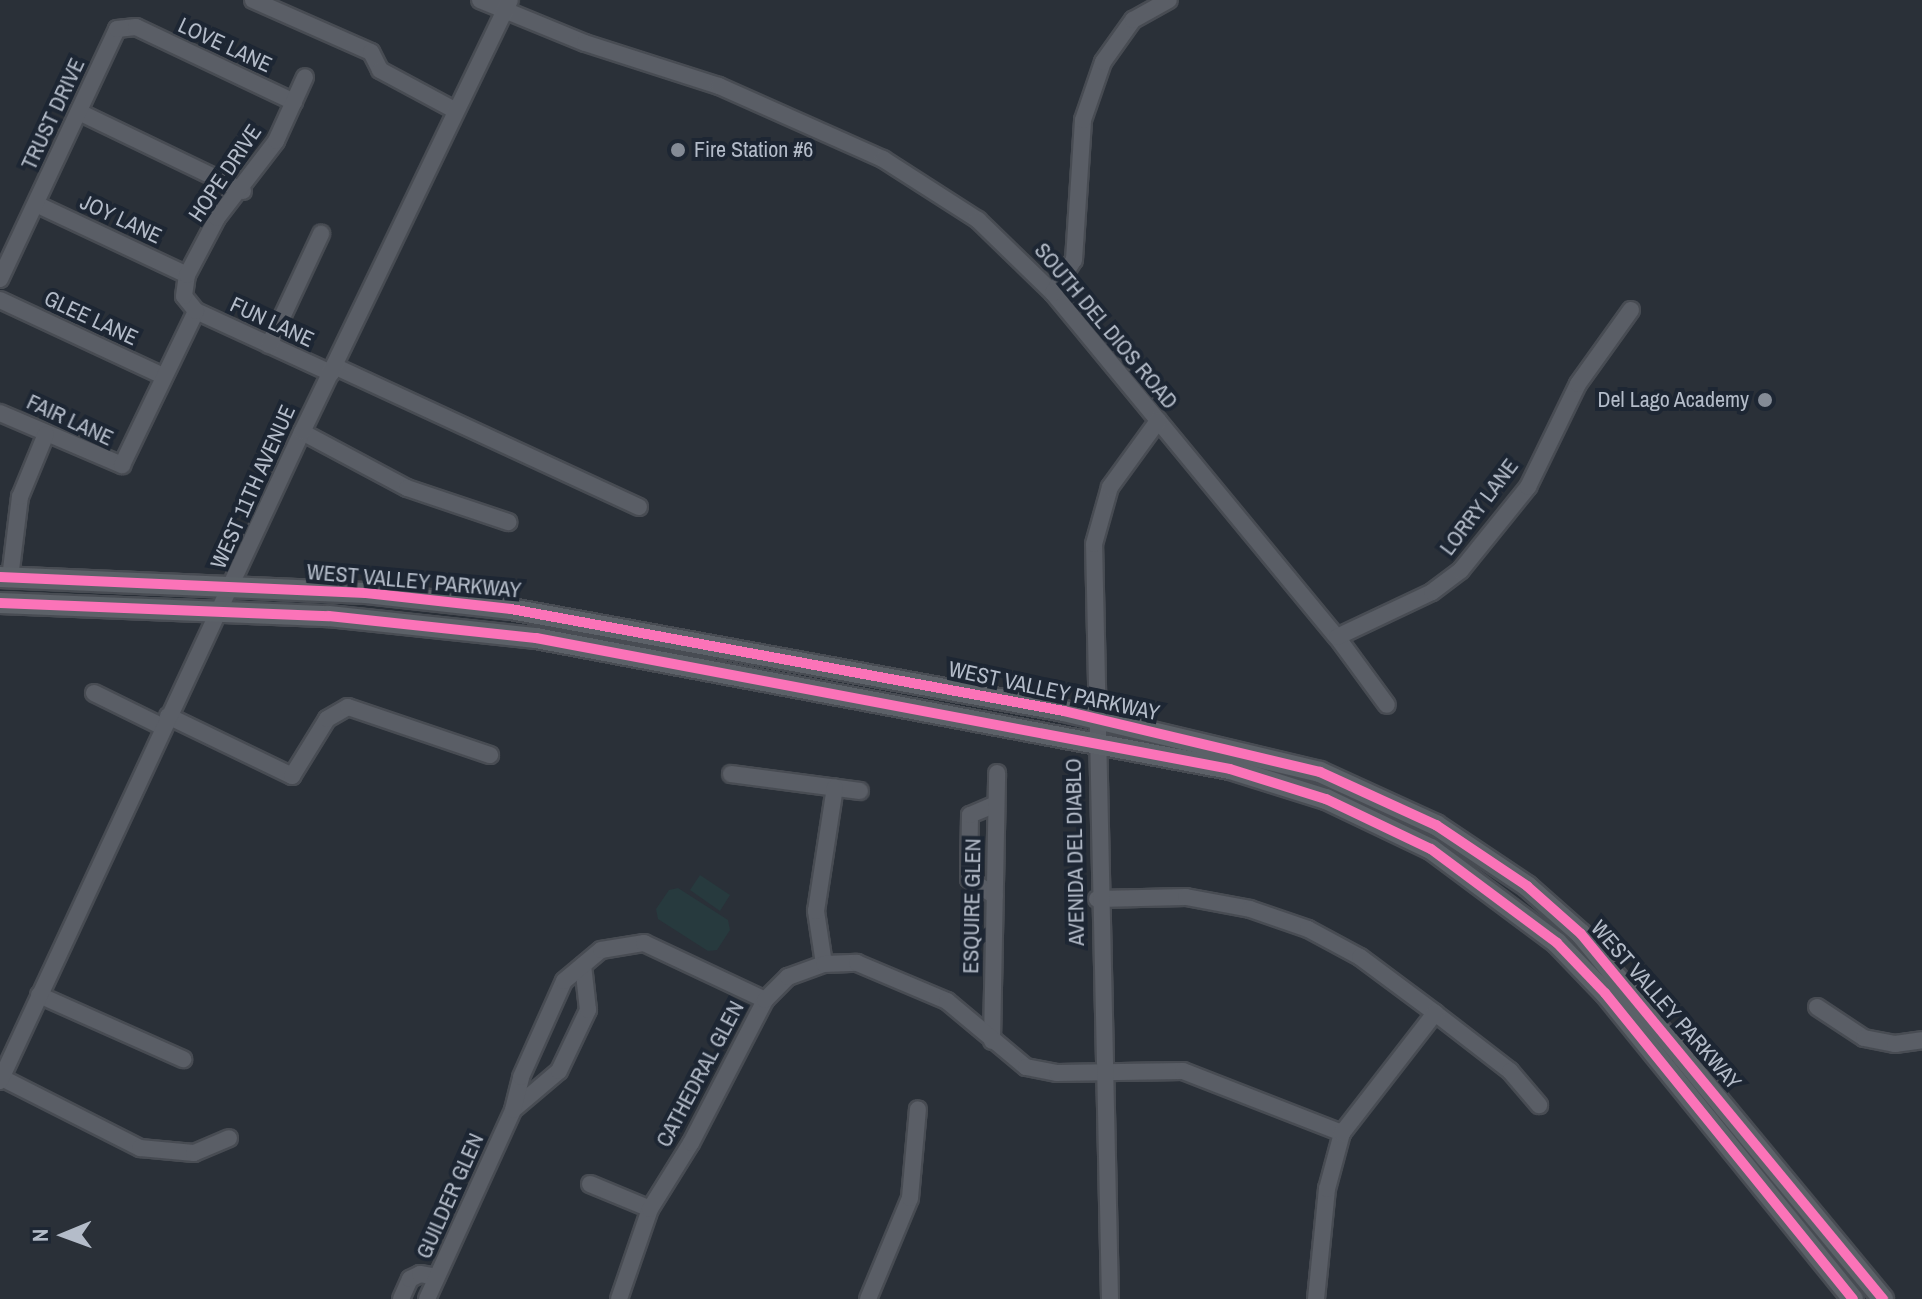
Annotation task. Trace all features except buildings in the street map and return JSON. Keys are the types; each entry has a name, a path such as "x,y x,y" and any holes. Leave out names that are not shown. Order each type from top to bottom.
{"main road":[{"name":"WEST VALLEY PARKWAY","path":"5,578 366,593 511,609 1095,719 1320,772 1436,825 1516,878 1623,979 1883,1299"},
{"name":"WEST VALLEY PARKWAY","path":"0,603 344,618 536,638 1230,769 1326,799 1388,825 1495,892 1557,943 1605,993 1849,1297"}],"street":[{"path":"253,0 371,52 380,70 456,111"},
{"name":"SOUTH DEL DIOS ROAD","path":"480,0 508,6 719,86 883,159 978,220 1053,293 1337,637 1387,705"},
{"path":"1053,293 1074,260 1083,120 1103,62 1133,20 1169,0"},
{"name":"WEST 11TH AVENUE","path":"1,1079 166,722 221,612 302,432 508,6"},
{"name":"LOVE LANE","path":"136,27 294,102"},
{"name":"TRUST DRIVE","path":"0,279 117,29 136,27"},
{"name":"HOPE DRIVE","path":"187,275 217,218 243,191 305,77"},
{"path":"79,112 243,191"},
{"name":"JOY LANE","path":"36,204 187,275"},
{"path":"269,345 321,234"},
{"path":"163,376 196,311 184,296 187,275"},
{"name":"GLEE LANE","path":"0,300 163,376"},
{"name":"LORRY LANE","path":"1337,637 1432,592 1461,570 1528,487 1578,384 1631,310"},
{"name":"FUN LANE","path":"196,311 639,507"},
{"name":"FAIR LANE","path":"0,413 122,465 163,376"},
{"name":"AVENIDA DEL DIABLO","path":"1110,1299 1094,745 1097,522 1110,487 1158,421"},
{"path":"302,432 407,488 508,522"},
{"path":"5,578 20,497 46,434"},
{"path":"94,693 292,776 327,719 348,707 360,707 490,755"},
{"name":"ESQUIRE GLEN","path":"992,1041 997,773"},
{"path":"731,774 860,791"},
{"path":"824,964 816,911 835,787"},
{"path":"995,896 969,879 970,815 996,804"},
{"path":"1097,899 1186,897 1250,909 1308,929 1360,957 1435,1013 1510,1071 1539,1105"},
{"name":"GUILDER GLEN","path":"427,1299 513,1110 521,1077 564,981 615,944 644,943 765,1000"},
{"name":"CATHEDRAL GLEN","path":"619,1299 650,1209 691,1143 765,1000 788,977 824,964 857,963 893,975 952,1005 1026,1067 1057,1073 1183,1071 1342,1133"},
{"name":"GUILDER GLEN","path":"513,1110 559,1071 588,1010 583,965"},
{"path":"39,995 183,1059"},
{"path":"1817,1007 1864,1038 1895,1044 1922,1040"},
{"path":"1316,1299 1327,1189 1342,1133 1435,1013"},
{"path":"1,1079 140,1148 194,1153 229,1138"},
{"path":"868,1299 910,1198 918,1109"},
{"path":"590,1184 650,1209"},
{"path":"401,1299 410,1279 420,1274 437,1277"},
{"path":"1849,1297 1868,1281"}],"green space":[{"path":"700,875 730,895 720,911 690,890"},
{"path":"678,888 728,920 730,930 717,950 708,951 658,919 656,909 669,890"}],"cycle path":[{"path":"0,577 366,593 511,609 1064,711 1320,772 1436,825 1527,886 1581,934 1883,1299"},
{"path":"0,603 329,616 536,638 1230,769 1326,799 1431,849 1557,943 1605,993 1853,1299"}],"place":[{"name":"Fire Station #6","path":"678,150"},
{"name":"Del Lago Academy","path":"1765,400"}]}
